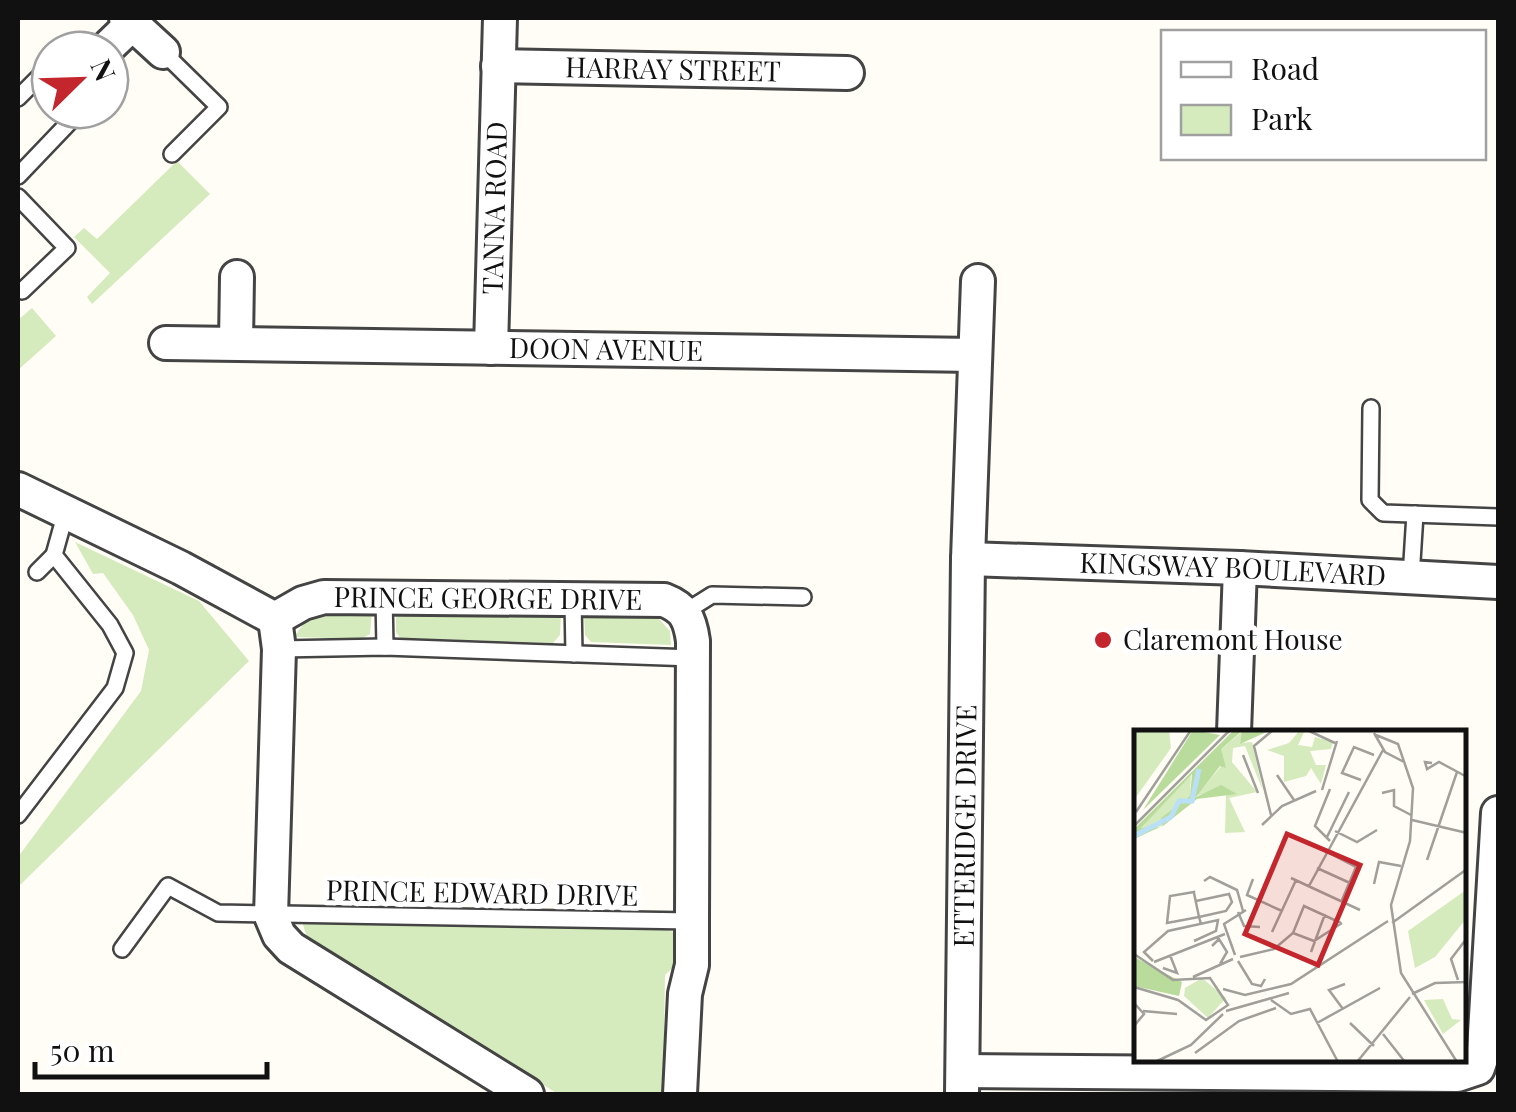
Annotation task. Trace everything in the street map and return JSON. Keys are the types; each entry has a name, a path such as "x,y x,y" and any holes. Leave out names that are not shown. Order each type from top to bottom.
{"street":[{"name":"TANNA ROAD","path":"491,348 500,18"},
{"path":"129,21 162,52"},
{"name":"HARRAY STREET","path":"498,66 847,74"},
{"path":"236,342 237,277"},
{"name":"ETTERIDGE DRIVE","path":"962,1083 968,560 978,282"},
{"name":"DOON AVENUE","path":"166,343 975,355"},
{"path":"18,489 248,602 277,634 270,916 279,936 291,948 527,1094"},
{"name":"KINGSWAY BOULEVARD","path":"968,560 1240,568 1498,582"},
{"path":"1234,730 1240,568"},
{"name":"PRINCE GEORGE DRIVE","path":"277,634 303,604 324,598 664,600 685,612"},
{"path":"680,1094 685,994 692,965 692,658 691,624 685,612"},
{"path":"962,1083 1228,1067 1457,1075 1478,1068 1484,1050 1498,814"}],"lane":[{"path":"162,52 220,107 172,154"},
{"path":"18,176 62,130"},
{"path":"18,197 68,248 22,291"},
{"path":"1371,408 1370,500 1383,512 1498,517"},
{"path":"37,572 54,556 66,512"},
{"path":"1411,577 1415,514"},
{"path":"18,815 115,688 125,653 110,625 54,556"},
{"path":"685,612 712,595 802,597"},
{"path":"384,597 385,647"},
{"path":"573,600 574,654"},
{"path":"277,634 385,647 692,658"},
{"name":"PRINCE EDWARD DRIVE","path":"122,948 168,886 218,913 692,921"}],"green space":[{"path":"177,161 210,194 92,304 87,297 110,273 74,237 84,228 97,239"},
{"path":"32,308 56,336 18,370 18,320"},
{"path":"75,542 199,601 249,661 18,887 18,857 141,691 149,650 133,615 103,573 93,574"},
{"path":"331,609 372,611 370,634 361,639 294,637 310,615"},
{"path":"396,612 561,615 560,635 553,643 400,638 396,632"},
{"path":"584,615 658,618 670,631 671,645 591,642 585,635"},
{"path":"302,922 661,928 676,933 677,964 665,975 663,1094 558,1094 307,937"}],"place":[{"name":"Claremont House","path":"1103,640"}]}
